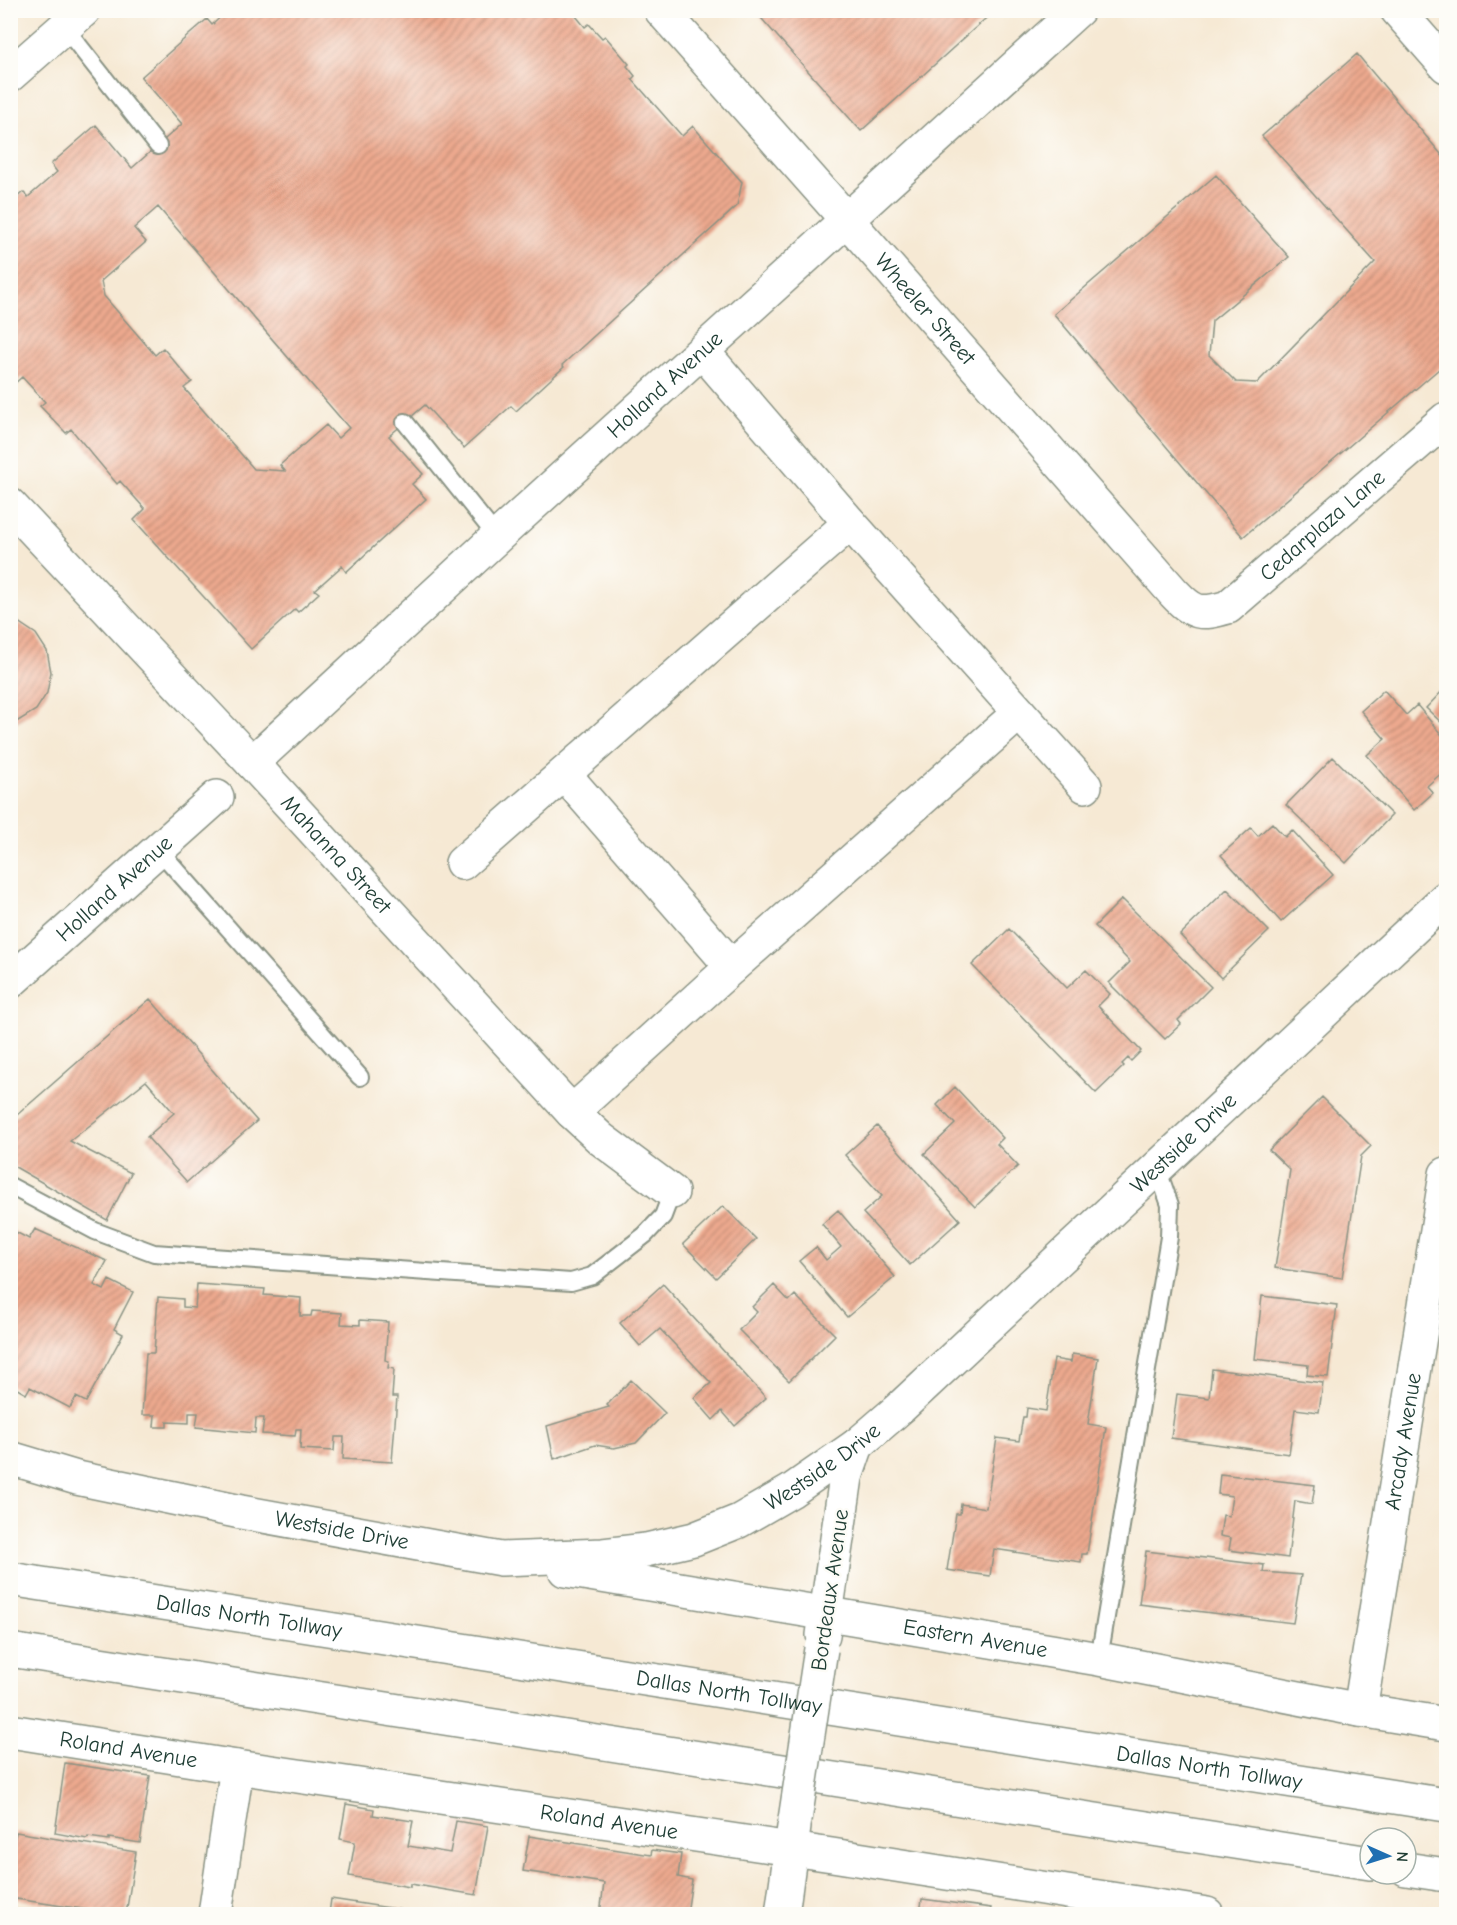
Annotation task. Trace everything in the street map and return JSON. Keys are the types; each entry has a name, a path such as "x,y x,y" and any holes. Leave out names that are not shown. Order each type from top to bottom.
{"main road":[{"name":"Wheeler Street","path":"661,10 1188,608"},
{"name":"Holland Avenue","path":"252,763 497,537 1078,10"},
{"path":"1397,10 1446,66"},
{"path":"10,75 74,19"},
{"path":"703,352 850,523 1085,786"},
{"name":"Cedarplaza Lane","path":"1188,608 1208,613 1228,607 1446,419"},
{"name":"Mahanna Street","path":"10,505 252,763 572,1112 601,1139 672,1192"},
{"path":"462,863 850,523"},
{"path":"572,1112 1019,713"},
{"path":"564,774 732,967"},
{"name":"Holland Avenue","path":"10,982 217,797"},
{"name":"Westside Drive","path":"10,1458 77,1478 217,1507 501,1560 603,1556 646,1550 694,1539 739,1521 774,1502 857,1445 901,1407 1446,898"},
{"name":"Arcady Avenue","path":"1360,1710 1446,1174"},
{"name":"Bordeaux Avenue","path":"782,1914 846,1477 857,1445"},
{"name":"Eastern Avenue","path":"501,1560 1099,1659 1360,1710 1446,1724"},
{"name":"Dallas North Tollway","path":"10,1579 1446,1805"},
{"path":"10,1650 1358,1861"},
{"name":"Roland Avenue","path":"10,1731 237,1767 793,1834 1207,1914"},
{"path":"216,1914 237,1767"},
{"path":"1418,1871 1446,1875"}],"lane":[{"path":"74,19 158,146"},
{"path":"405,422 497,537"},
{"path":"158,849 360,1077"},
{"path":"1099,1659 1169,1238 1170,1205 1157,1168"},
{"path":"10,1186 95,1231 154,1253 571,1282 592,1276 645,1236 663,1216 672,1192"}],"building":[{"path":"228,10 571,10 585,27 589,24 602,38 605,36 629,64 627,66 635,76 632,79 682,136 693,126 742,182 737,206 562,365 564,367 516,411 511,406 464,448 425,405 389,436 423,474 412,484 426,499 346,572 342,566 315,590 319,593 298,612 295,609 251,649 134,520 145,509 120,481 117,484 71,429 66,433 40,406 45,402 22,377 14,384 10,380 10,203 23,192 28,197 57,172 51,164 96,125 132,168 182,124 141,77 207,19 212,25","holes":["158,207 349,428 338,438 326,425 280,465 285,471 254,469 184,388 192,382 163,348 155,355 104,296 101,281 146,242 134,228"]},
{"path":"754,10 995,10 861,131"},
{"path":"1357,54 1446,160 1446,363 1243,537 1054,314 1216,175 1289,257 1212,321 1209,355 1236,382 1257,383 1375,262 1262,136"},
{"path":"10,621 18,622 36,634 47,651 51,672 47,693 36,710 10,723"},
{"path":"1446,687 1446,727 1426,708"},
{"path":"1384,690 1406,715 1417,705 1446,740 1446,769 1427,786 1433,793 1414,810 1367,755 1385,739 1361,711"},
{"path":"1333,757 1392,815 1346,863 1286,805"},
{"path":"1272,823 1285,837 1292,830 1333,875 1281,922 1221,855 1251,828 1258,836"},
{"path":"1227,889 1269,931 1221,978 1180,935"},
{"path":"1122,899 1211,987 1178,1020 1181,1024 1165,1039 1109,983 1130,962 1095,926"},
{"path":"1009,929 1067,988 1086,970 1110,994 1098,1006 1141,1051 1131,1061 1128,1058 1122,1064 1124,1066 1096,1093 972,965"},
{"path":"150,999 257,1121 187,1182 147,1137 174,1113 146,1081 70,1141 131,1173 107,1220 10,1164 10,1121"},
{"path":"955,1087 1003,1138 997,1144 1018,1166 975,1207 924,1154 955,1124 937,1105"},
{"path":"1322,1097 1371,1146 1361,1156 1342,1278 1275,1268 1290,1170 1269,1150"},
{"path":"877,1126 960,1220 910,1265 863,1213 882,1196 845,1155"},
{"path":"723,1206 756,1239 716,1278 683,1244"},
{"path":"838,1210 895,1277 847,1317 799,1261 816,1247 826,1260 841,1247 822,1224"},
{"path":"10,1229 29,1239 35,1229 107,1261 94,1285 104,1290 109,1280 133,1292 114,1329 123,1334 86,1402 76,1397 70,1408 30,1387 26,1394 10,1385"},
{"path":"197,1284 265,1289 264,1295 301,1298 300,1316 311,1316 312,1311 342,1313 341,1324 360,1325 360,1320 388,1322 385,1360 389,1361 388,1368 394,1369 392,1397 397,1397 392,1462 343,1459 344,1437 335,1437 334,1451 300,1449 301,1429 296,1429 295,1436 262,1434 264,1418 256,1418 255,1433 196,1427 198,1413 189,1413 189,1423 167,1422 167,1427 154,1427 155,1415 142,1415 146,1353 154,1353 158,1297 183,1299 183,1307 195,1308"},
{"path":"663,1284 766,1398 735,1426 722,1411 713,1420 694,1398 711,1383 660,1329 640,1346 620,1323"},
{"path":"774,1285 789,1301 795,1295 835,1335 789,1381 739,1330 757,1312 752,1307"},
{"path":"1262,1296 1337,1305 1328,1377 1307,1375 1308,1365 1255,1359"},
{"path":"1072,1354 1098,1358 1088,1424 1106,1427 1087,1554 1082,1554 1081,1562 994,1549 990,1576 947,1570 956,1514 960,1514 961,1504 986,1508 997,1438 1019,1441 1027,1408 1046,1411 1054,1359 1071,1362"},
{"path":"1212,1369 1323,1383 1319,1412 1295,1409 1289,1454 1171,1438 1177,1394 1209,1398"},
{"path":"631,1380 665,1413 636,1443 614,1448 595,1445 554,1459 547,1426 609,1407 607,1405"},
{"path":"1220,1474 1315,1485 1312,1504 1295,1501 1288,1558 1229,1550 1231,1538 1220,1536 1223,1515 1229,1516 1232,1496 1218,1494"},
{"path":"1146,1551 1264,1565 1263,1572 1301,1575 1293,1623 1139,1604"},
{"path":"65,1763 150,1776 140,1843 109,1838 109,1840 88,1837 87,1839 55,1833"},
{"path":"346,1804 374,1809 373,1815 413,1821 408,1846 450,1853 456,1821 488,1826 476,1895 410,1884 410,1887 349,1876 355,1842 340,1839"},
{"path":"16,1832 136,1852 126,1914 10,1898 10,1863"},
{"path":"529,1836 651,1855 652,1850 681,1854 678,1877 692,1880 687,1914 600,1914 604,1883 523,1871"},
{"path":"331,1899 410,1911 409,1914 329,1914"},
{"path":"922,1899 991,1908 990,1914 920,1914"}]}
